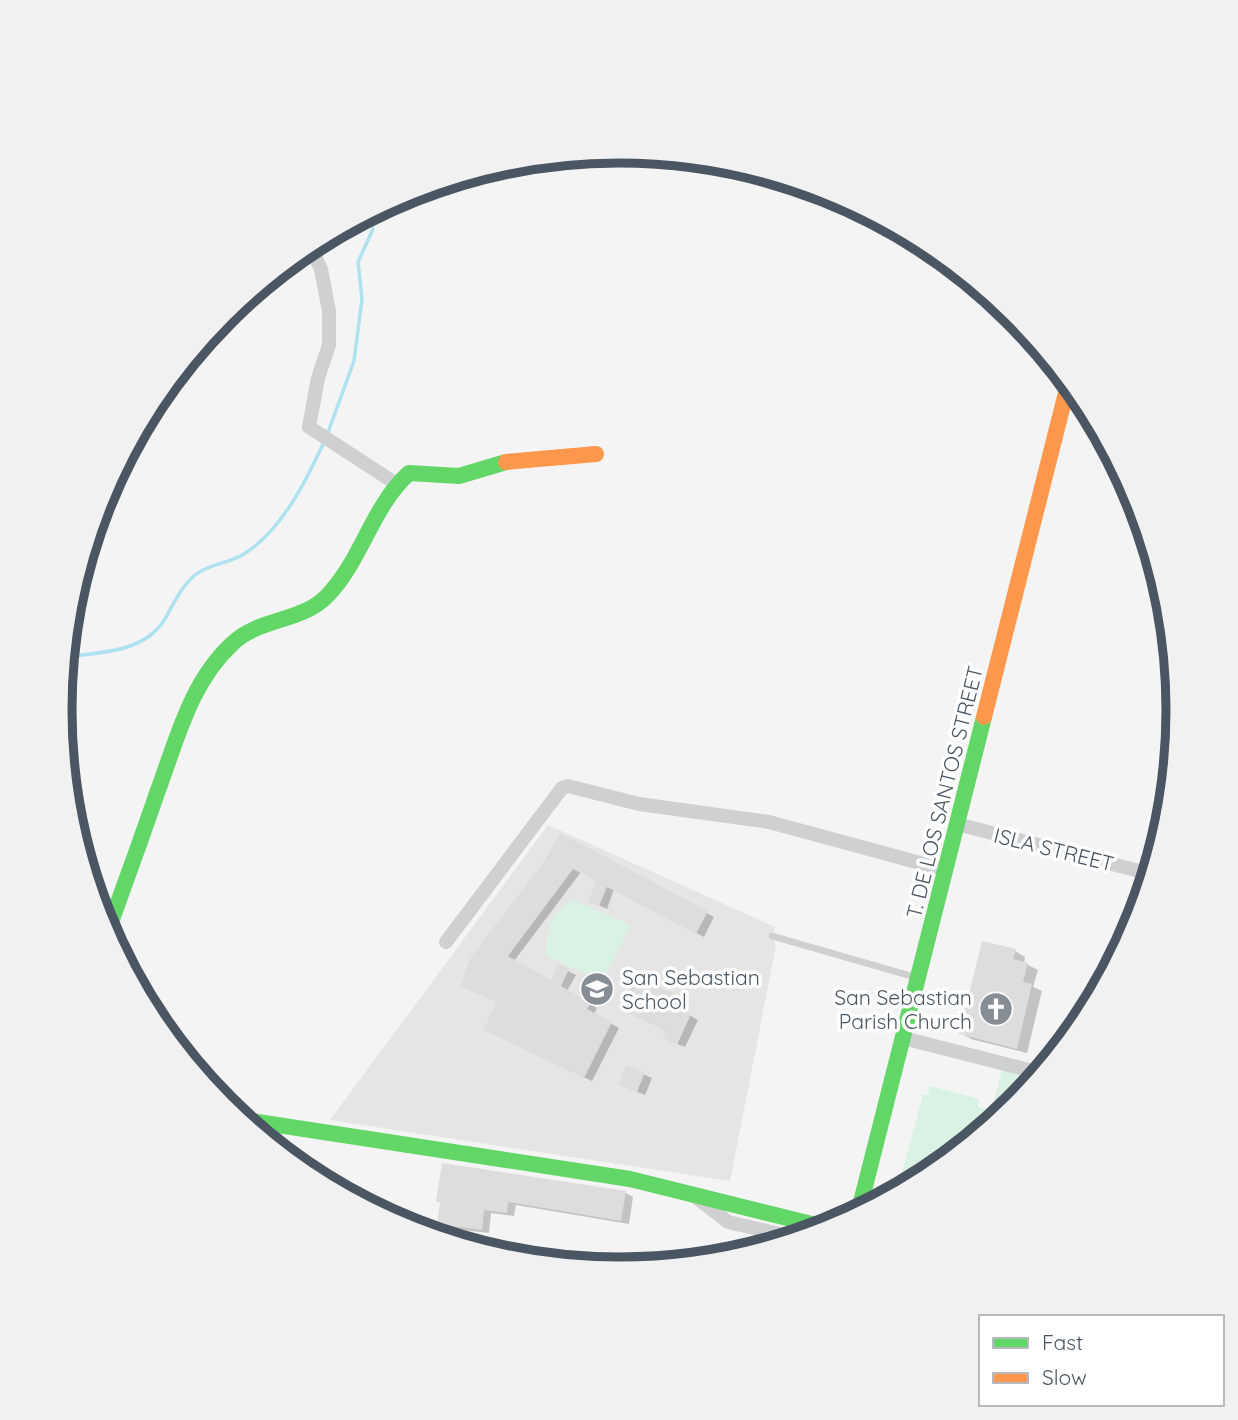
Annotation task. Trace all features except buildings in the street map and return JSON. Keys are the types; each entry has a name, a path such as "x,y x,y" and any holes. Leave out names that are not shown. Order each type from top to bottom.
{"street":[{"path":"314,255 321,269 329,311 329,333 309,427 395,483"},
{"name":"T. DE LOS SANTOS STREET","path":"861,1201 1066,394"},
{"path":"113,918 193,694 212,666 245,633 324,599 343,575 395,483 409,472 459,476 501,463 596,454"},
{"path":"446,942 561,790 568,786 639,804 769,822 946,870"},
{"name":"ISLA STREET","path":"957,824 1142,872"},
{"path":"903,1038 1031,1070"},
{"path":"259,1122 503,1158 690,1193 809,1223"},
{"path":"690,1193 728,1222 778,1234"}],"lane":[{"path":"772,936 919,978"}],"shaded area":[{"name":"San Sebastian School","path":"548,825 775,927 772,936 776,946 730,1181 330,1120"}],"green space":[{"path":"574,900 631,925 602,982 546,955 551,922 560,909"},
{"path":"1002,1070 1025,1076 1006,1097 992,1110"},
{"path":"930,1086 979,1099 978,1107 985,1109 982,1119 952,1144 901,1179 923,1094 928,1095"}],"waterway":[{"path":"327,435 354,361 362,299 358,262 373,229 370,223"},
{"path":"75,656 121,649 146,639 165,619 182,590 195,575 232,560 258,544 292,504 324,442"}],"traffic: fast":[{"path":"112,918 186,713 218,658 243,635 305,611 327,596 349,567 385,502 409,473 459,476 506,462"},
{"path":"861,1201 984,717"},
{"path":"259,1122 630,1179 808,1223"}],"traffic: slow":[{"path":"984,717 1066,394"},
{"path":"506,462 596,454"}],"place":[{"name":"San Sebastian School","path":"597,989"},
{"name":"San Sebastian Parish Church","path":"996,1009"}]}
